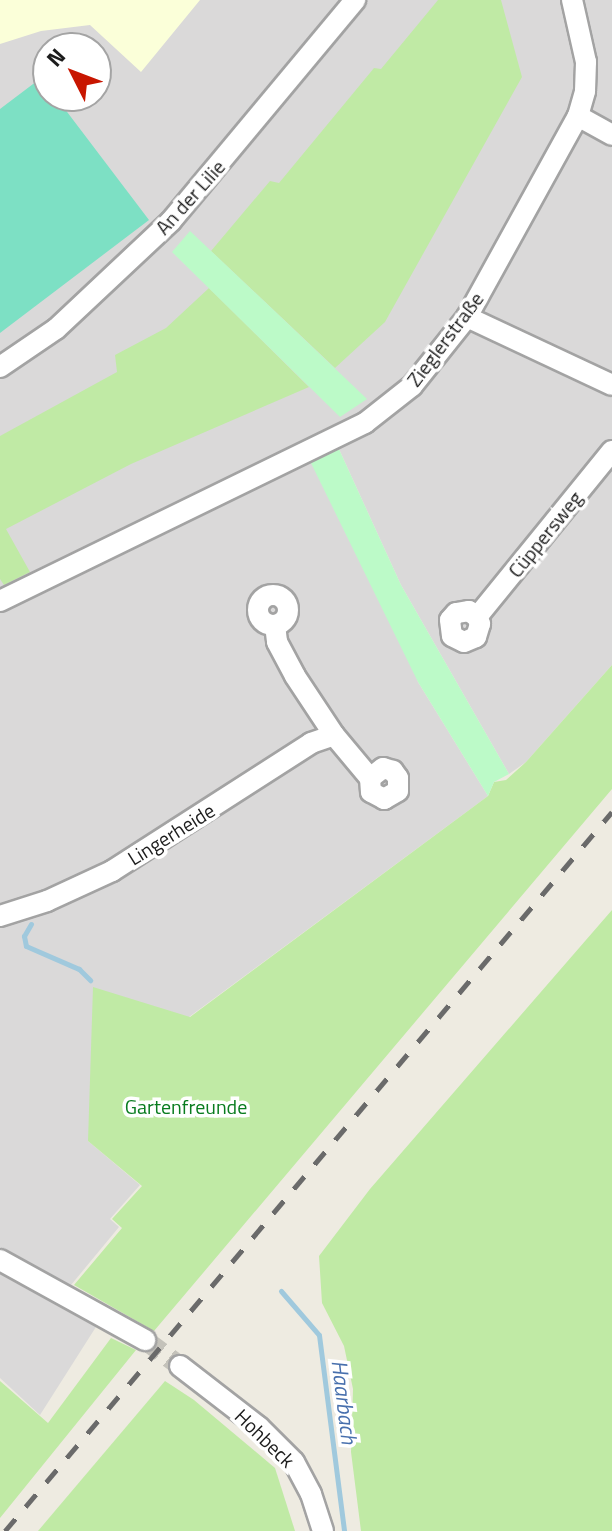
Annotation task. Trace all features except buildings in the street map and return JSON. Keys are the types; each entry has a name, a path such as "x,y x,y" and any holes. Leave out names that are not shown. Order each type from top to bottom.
{"street":[{"name":"An der Lilie","path":"0,367 56,329 171,221 355,0"},
{"name":"Zieglerstraße","path":"0,601 365,423 412,386 467,317 578,116 585,91 586,62 572,0"},
{"path":"578,116 612,135"},
{"path":"467,317 612,385"},
{"name":"Cüppersweg","path":"477,617 612,451"},
{"path":"275,625 277,642 334,735 370,778"},
{"name":"Lingerheide","path":"0,916 47,901 112,871 311,743 334,735"},
{"path":"0,1260 145,1340"},
{"name":"Hohbeck","path":"180,1366 259,1427 294,1462 311,1494 323,1531"}],"shaded area":[{"path":"0,0 612,0 612,665 526,762 509,774 401,585 338,447 418,682 488,796 189,1017 88,1141 140,1185 110,1219 119,1227 71,1285 108,1308 40,1415 0,1378"},
{"path":"0,0 200,0 141,72 112,45 112,32 98,32 90,25 32,32 0,44"}],"green space":[{"path":"438,0 501,0 522,77 385,322 335,368 211,251 270,181 279,183 374,68 381,69"},
{"path":"32,85 32,112 67,112 149,220 0,333 0,109"},
{"path":"190,231 367,399 340,417 172,252"},
{"path":"209,288 309,387 131,464 6,529 30,572 4,585 0,579 0,436 117,372 115,355 166,328"},
{"path":"338,447 401,585 509,774 494,782 488,796 418,682 310,461"},
{"name":"Gartenfreunde","path":"612,665 612,789 154,1331 74,1285 122,1228 112,1219 142,1186 88,1141 93,987 190,1017 488,796 494,782 506,780 526,762"},
{"path":"612,910 612,1531 361,1531 351,1452 353,1389 344,1346 322,1303 319,1256 370,1189"},
{"path":"111,1338 136,1350 0,1518 0,1381 48,1423"},
{"path":"165,1381 194,1400 275,1468 295,1531 38,1531"}],"waterway":[{"name":"Haarbach","path":"31,924 24,936 26,946 79,969 90,980"},
{"name":"Haarbach","path":"281,1291 319,1335 344,1531"}],"tunnel":[{"path":"145,1340 180,1366"}],"railway":[{"path":"5,1531 612,812"}]}
